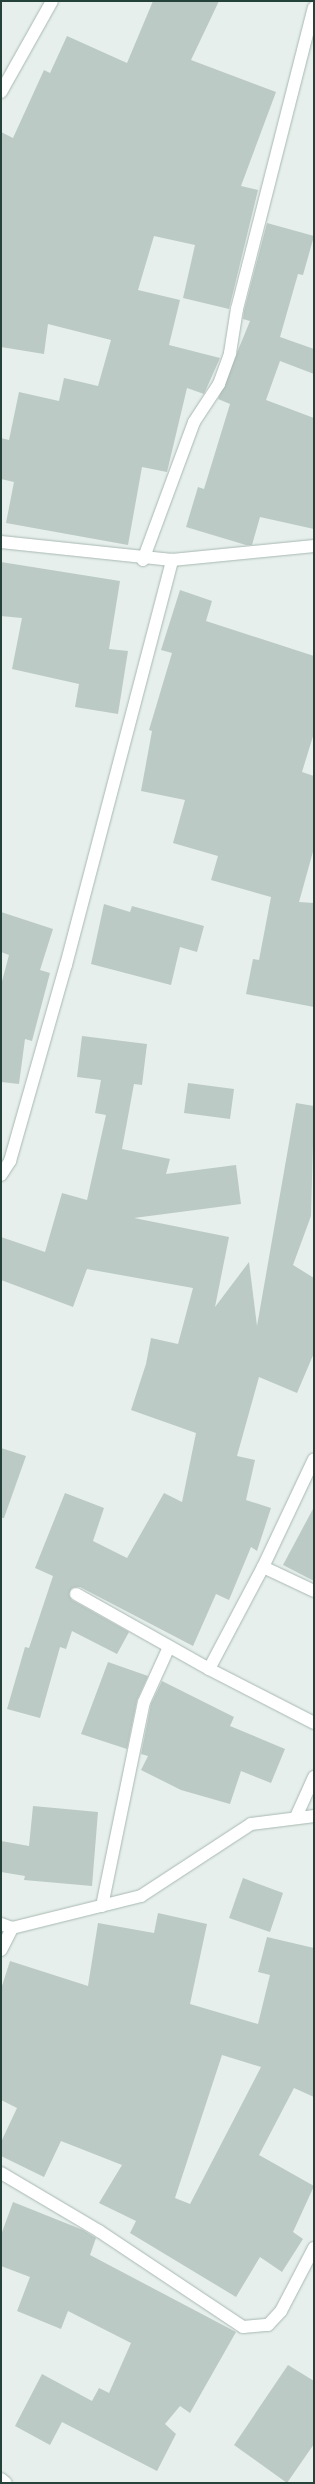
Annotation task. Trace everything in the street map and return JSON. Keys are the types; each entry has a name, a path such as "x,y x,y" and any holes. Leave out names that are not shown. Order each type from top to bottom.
{"street":[{"path":"1,92 52,1"},
{"path":"143,560 194,422 219,384 230,353 237,309 314,8"},
{"path":"1,542 143,560 172,560 314,546"},
{"path":"1,1175 10,1161 66,966 172,560"},
{"path":"209,1669 263,1567 314,1459"},
{"path":"263,1567 314,1591"},
{"path":"76,1594 168,1647 314,1723"},
{"path":"102,1906 144,1702 168,1647"},
{"path":"296,1817 314,1777"},
{"path":"1,1950 6,1926 102,1906 155,1890 251,1824 296,1817 314,1816"},
{"path":"1,2173 99,2231 243,2327 268,2326 281,2311 314,2248"},
{"path":"1,2479 6,2483"}],"building":[{"path":"153,1 219,1 191,60 276,92 241,186 258,190 229,309 183,298 195,245 154,236 138,290 180,300 169,345 220,358 204,394 187,388 167,472 142,467 128,545 6,523 14,482 1,479 1,438 9,440 19,392 59,401 64,378 98,386 111,340 48,324 44,354 1,347 1,132 13,138 44,70 50,73 67,36 127,63"},
{"path":"267,223 314,236 303,275 298,274 280,337 314,349 314,374 280,361 266,400 314,418 314,529 260,517 252,545 246,545 186,527 198,487 204,489 230,404 218,399 250,321 243,319 244,311"},
{"path":"1,562 120,581 109,649 128,651 118,714 75,707 79,684 12,669 22,618 1,616"},
{"path":"180,590 212,601 206,621 314,656 314,733 302,772 314,776 314,848 299,902 314,903 314,1007 246,994 253,959 259,960 271,897 211,880 218,856 173,843 185,800 141,791 152,731 149,730 172,653 161,650"},
{"path":"104,904 130,912 132,906 204,926 197,952 180,947 171,985 91,964"},
{"path":"1,912 53,929 40,970 50,973 32,1041 25,1039 19,1084 1,1082 1,985 9,955 1,952"},
{"path":"82,1036 147,1044 142,1085 134,1084 122,1149 170,1159 166,1174 236,1165 241,1204 134,1218 229,1237 215,1307 249,1262 257,1326 296,1103 314,1106 311,1216 293,1265 314,1278 314,1353 297,1393 259,1377 237,1456 255,1460 246,1500 271,1508 257,1551 251,1547 229,1600 216,1594 193,1646 80,1587 72,1588 69,1594 72,1600 129,1632 117,1654 72,1631 66,1649 60,1647 40,1718 7,1709 25,1647 29,1648 53,1576 35,1568 65,1493 104,1508 93,1541 127,1558 164,1493 182,1502 196,1433 131,1410 146,1364 151,1338 178,1344 193,1288 87,1269 73,1307 1,1280 1,1237 45,1252 62,1193 87,1200 106,1115 95,1113 101,1080 77,1077"},
{"path":"188,1083 234,1089 230,1119 184,1113"},
{"path":"1,1448 26,1456 4,1518 1,1518"},
{"path":"314,1507 314,1581 283,1565"},
{"path":"108,1662 148,1676 137,1700 127,1749 81,1734"},
{"path":"162,1681 234,1717 230,1726 285,1749 271,1783 241,1771 230,1804 181,1790 141,1770 148,1756 141,1754 151,1704"},
{"path":"33,1806 98,1812 92,1886 24,1880 25,1876 1,1872 1,1841 29,1846"},
{"path":"243,1878 283,1893 270,1932 229,1918"},
{"path":"158,1913 207,1924 190,2004 258,2024 270,1975 258,1972 267,1937 314,1948 314,2097 294,2088 259,2155 314,2186 293,2232 303,2239 282,2272 260,2257 236,2297 130,2233 136,2221 99,2203 122,2165 61,2141 44,2177 1,2156 1,2142 17,2108 1,2100 1,1989 10,1961 88,1986 98,1923 154,1933","holes":["222,2055 261,2067 190,2204 175,2198"]},
{"path":"13,2202 83,2230 96,2238 90,2255 236,2332 190,2413 180,2406 165,2424 176,2434 157,2471 62,2422 50,2445 15,2426 42,2374 92,2401 99,2388 109,2393 131,2343 68,2311 61,2329 17,2311 30,2277 1,2266 1,2235"},
{"path":"288,2365 314,2381 314,2444 287,2483 234,2445"}]}
